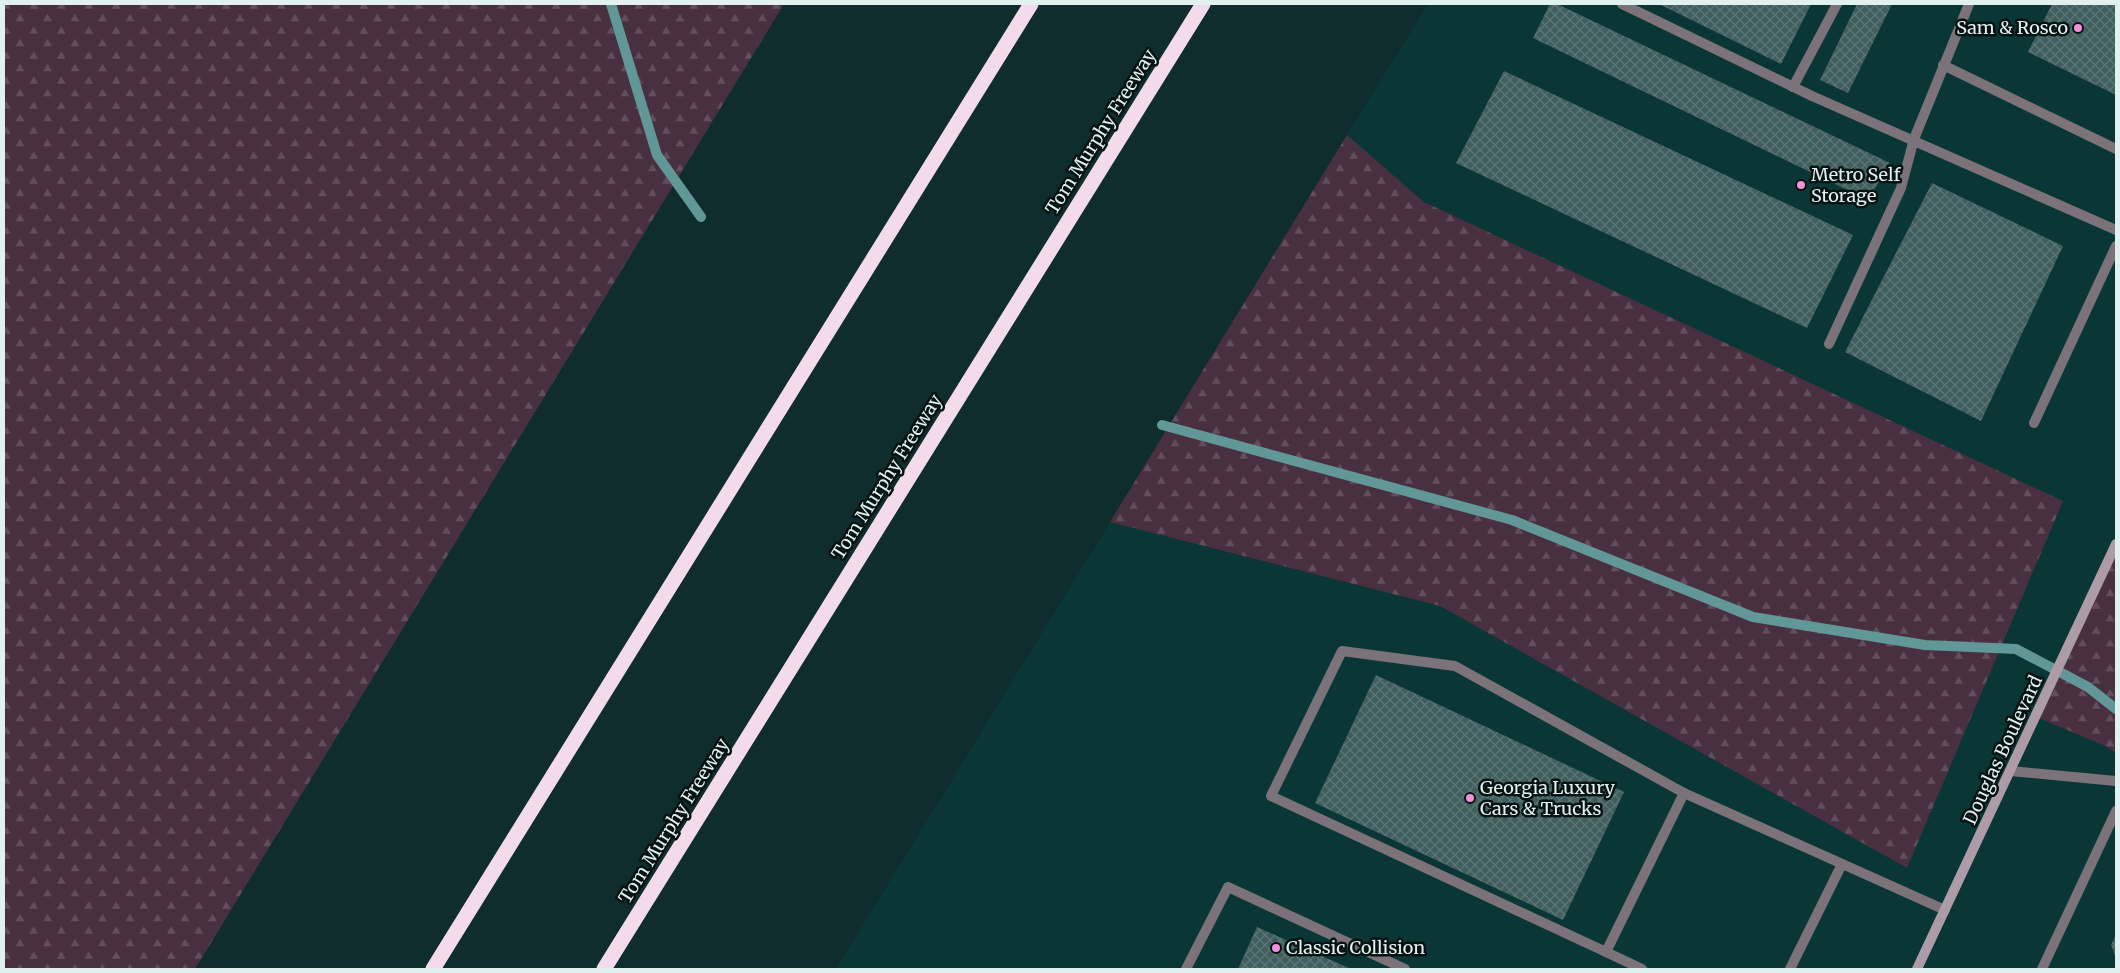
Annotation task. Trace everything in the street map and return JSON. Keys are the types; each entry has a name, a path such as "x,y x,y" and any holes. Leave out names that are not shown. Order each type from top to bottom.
{"highway":[{"path":"433,969 1031,4"},
{"name":"Tom Murphy Freeway","path":"604,969 1203,4"}],"main road":[{"name":"Douglas Boulevard","path":"1917,969 2116,544"}],"lane":[{"path":"1622,4 1793,87 2116,230"},
{"path":"1793,87 1837,4"},
{"path":"1829,344 1901,188 1914,139 1969,4"},
{"path":"1943,65 2116,149"},
{"path":"2034,423 2116,246"},
{"path":"1642,969 1271,796 1342,651 1455,666 1684,793 1945,910"},
{"path":"2011,771 2116,781"},
{"path":"1606,952 1684,793"},
{"path":"2042,969 2116,811"},
{"path":"1790,969 1842,864"},
{"path":"1186,969 1228,888 1405,969"}],"shaded area":[{"path":"1428,4 2116,4 2116,544 2103,745 2116,753 2116,969 836,969 1110,522 1440,606 1907,868 1424,202 1347,135"}],"green space":[{"path":"4,4 784,4 195,969 4,969"},
{"path":"1347,135 1424,202 2063,501 1907,868 1440,606 1110,522"},
{"path":"2116,544 2116,753 2103,745 2036,717"}],"building":[{"path":"1550,4 1557,4 1890,163 1868,200 1533,38"},
{"path":"1659,4 1811,4 1781,64"},
{"path":"1857,4 1892,4 1848,93 1820,80"},
{"name":"Sam & Rosco","path":"2052,4 2116,4 2116,95 2028,52"},
{"path":"1504,71 1853,235 1807,328 1456,163"},
{"path":"1932,183 2063,246 1981,421 1845,352"},
{"name":"Georgia Luxury Cars & Trucks","path":"1376,675 1624,792 1563,920 1315,803"},
{"name":"Classic Collision","path":"1257,927 1351,969 1238,969"},
{"path":"2116,935 2116,958 2111,945"}],"waterway":[{"path":"611,4 657,155 701,217"},
{"path":"1162,425 1512,520 1753,617 1925,645 2016,649 2088,687 2116,709"}],"place":[{"name":"Sam & Rosco","path":"2078,28"},
{"name":"Metro Self Storage","path":"1801,185"},
{"name":"Georgia Luxury Cars & Trucks","path":"1470,798"},
{"name":"Classic Collision","path":"1276,948"}]}
